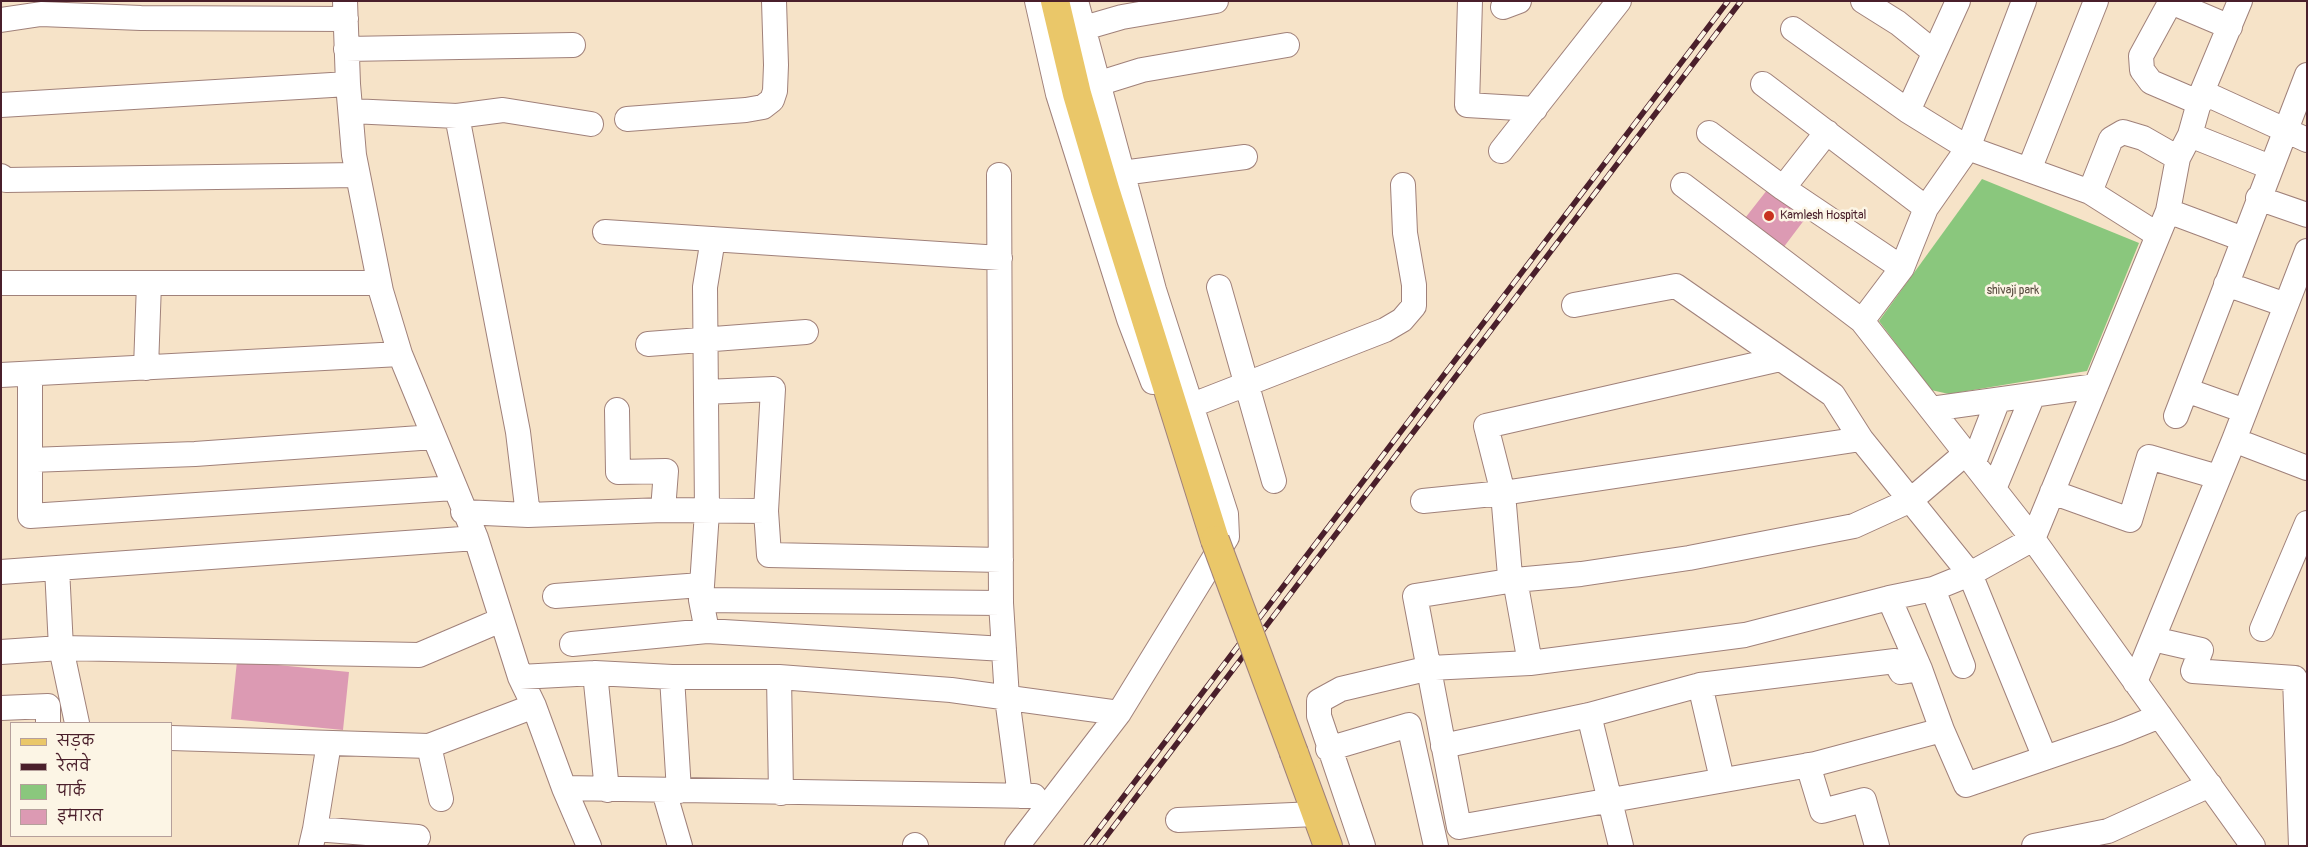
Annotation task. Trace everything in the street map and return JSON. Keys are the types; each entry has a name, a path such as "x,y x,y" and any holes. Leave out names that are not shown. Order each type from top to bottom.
{"main road":[{"path":"1055,1 1077,94 1105,189 1216,546 1328,846"}],"street":[{"path":"627,120 746,110 763,107 772,100 775,91 776,65 774,1"},
{"path":"1037,1 1058,94 1129,319 1216,546"},
{"path":"1018,846 1119,713 1216,546 1227,537 1226,514 1154,290 1076,1"},
{"path":"1084,28 1122,17 1216,1"},
{"path":"1470,1 1467,105 1535,109"},
{"path":"1863,1 1898,24 1934,52"},
{"path":"1908,112 1958,1"},
{"path":"1862,321 1902,268 1926,208 1968,148 2024,1"},
{"path":"2029,170 2096,1"},
{"path":"1363,846 1318,716 1319,701 1341,689 1430,668 1530,663 1745,635 1889,598 1933,589 1970,574 2033,540 2168,211 2178,158 2190,135 2201,97 2240,1"},
{"path":"2230,27 2171,2 2141,56 2142,70 2151,82 2201,97 2307,140"},
{"path":"1501,151 1535,109 1613,3"},
{"path":"1,20 41,8 141,18 345,10 348,84 357,175 379,283 400,354 463,512 476,538 520,677 534,706 564,788 589,846"},
{"path":"1793,29 1908,112 1968,148 2090,192 2158,235"},
{"path":"346,49 573,44"},
{"path":"1097,84 1142,70 1287,45"},
{"path":"2176,416 2258,198 2307,75"},
{"path":"1,104 348,84"},
{"path":"1763,84 1926,208"},
{"path":"351,111 457,116 503,110 591,124"},
{"path":"457,116 518,432 528,515"},
{"path":"1783,188 1827,132"},
{"path":"2090,192 2111,138 2122,132 2143,138 2178,158"},
{"path":"1709,133 1783,188 1902,268"},
{"path":"2190,135 2270,167"},
{"path":"1122,173 1244,157"},
{"path":"999,174 1001,603 1007,698 1020,796"},
{"path":"1,176 6,180 357,175"},
{"path":"1190,406 1385,330 1402,320 1414,306 1414,285 1405,233 1402,185"},
{"path":"1682,185 1862,321 2033,540 2253,846"},
{"path":"2258,198 2307,215"},
{"path":"2168,211 2243,239"},
{"path":"604,232 1000,258"},
{"path":"707,630 701,593 707,512 705,287 713,239"},
{"path":"2135,682 2234,440 2307,251"},
{"path":"1,283 379,283"},
{"path":"146,368 149,283"},
{"path":"2226,284 2286,305"},
{"path":"1574,306 1676,286 1833,395 1860,439 1970,574 2045,758"},
{"path":"1219,287 1245,386 1274,481"},
{"path":"648,344 806,332"},
{"path":"1,375 30,375 400,354"},
{"path":"1530,663 1516,580 1510,576 1502,493 1486,426 1780,359"},
{"path":"30,375 30,516 454,488"},
{"path":"1931,409 2096,386"},
{"path":"706,392 773,389 766,511 769,555 1001,560"},
{"path":"2186,390 2245,411"},
{"path":"1994,489 2033,395"},
{"path":"1942,730 1808,765 1459,827 1415,596 1516,580 1581,574 1689,558 1854,526 1911,500 1970,457 1998,400"},
{"path":"617,410 618,472 666,471 663,510"},
{"path":"30,460 195,454 434,437"},
{"path":"1423,501 1502,493 1860,439"},
{"path":"2234,440 2307,468"},
{"path":"2052,492 2130,520 2149,457 2218,477"},
{"path":"463,512 528,515 663,510 707,512 766,511"},
{"path":"2262,630 2307,523"},
{"path":"1,572 476,538"},
{"path":"58,568 61,648 76,722"},
{"path":"1933,589 1963,666"},
{"path":"555,596 701,593 1001,603"},
{"path":"1889,598 1920,669 1942,730 1966,785 2160,716"},
{"path":"1,652 61,648 419,655 501,620"},
{"path":"572,644 707,630 1004,649"},
{"path":"2153,639 2201,650 2194,671 2295,678 2301,846"},
{"path":"1443,746 1589,714 1700,685 1896,661 1901,672 1920,669"},
{"path":"520,677 595,673 672,677 779,677 951,690 1119,713"},
{"path":"595,673 607,790"},
{"path":"672,677 671,791 680,846"},
{"path":"779,677 781,793"},
{"path":"1700,685 1722,779"},
{"path":"1,708 48,706 48,722"},
{"path":"172,738 429,746 534,706"},
{"path":"1589,714 1621,846"},
{"path":"1328,749 1409,725 1436,846"},
{"path":"329,743 313,837 418,836"},
{"path":"429,746 441,799"},
{"path":"1808,765 1822,811 1864,800 1877,846"},
{"path":"2034,846 2088,840 2210,786"},
{"path":"564,788 1055,797"},
{"path":"1178,820 1316,814"}],"green space":[{"name":"shivaji park","path":"1982,179 2139,243 2087,371 1949,394 1931,390 1879,321"}],"building":[{"path":"1771,185 1808,215 1780,252 1742,222"},
{"path":"237,661 349,672 343,730 231,719"}],"railway":[{"path":"1086,846 1728,1"},
{"path":"1099,846 1741,1"}],"place":[{"name":"Kamlesh Hospital","path":"1769,216"}]}
